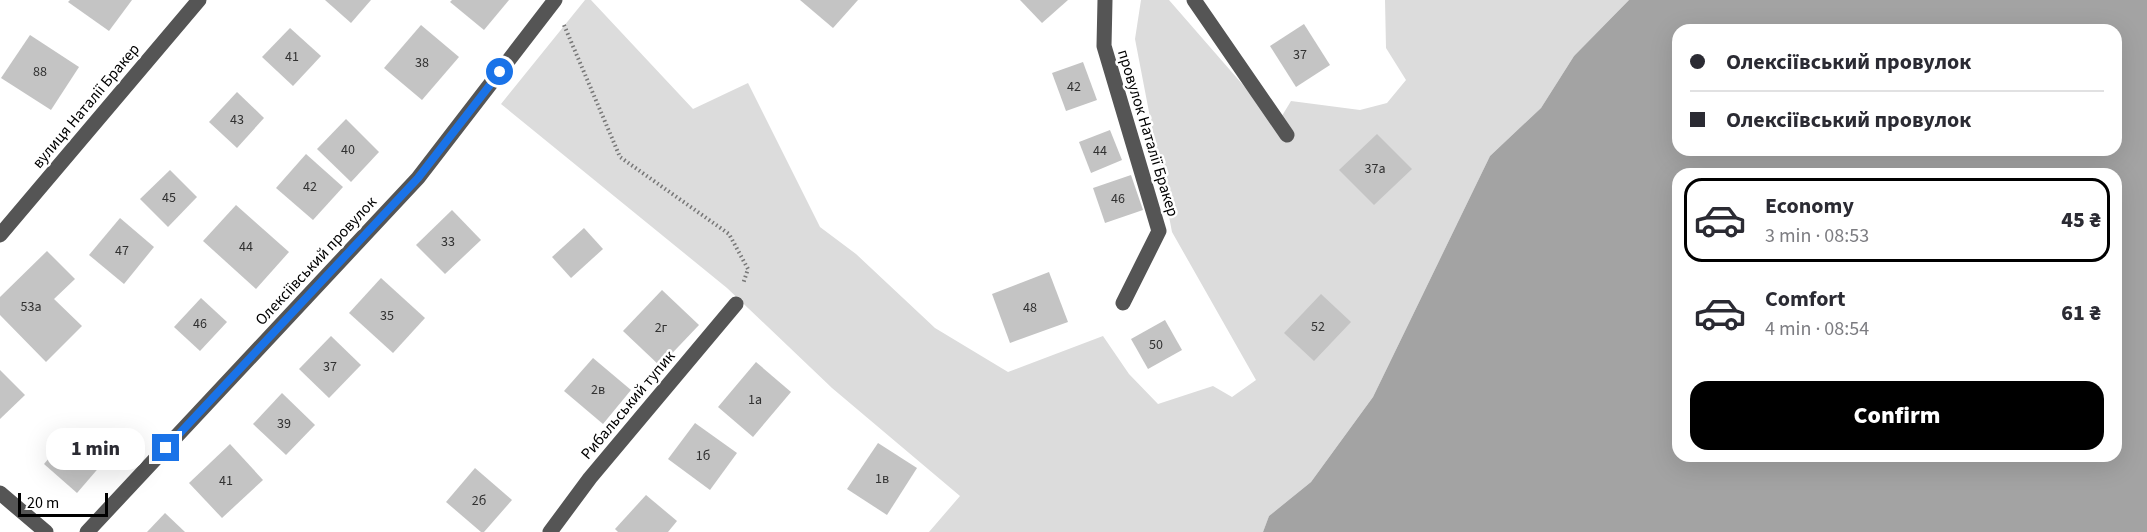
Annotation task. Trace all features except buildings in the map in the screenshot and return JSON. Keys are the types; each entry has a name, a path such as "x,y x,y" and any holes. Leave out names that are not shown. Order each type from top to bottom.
{"street":[{"name":"вулиця Наталії Бракер","path":"0,235 199,0"},
{"name":"провулок Наталії Бракер","path":"1105,0 1104,46 1159,231 1124,303"},
{"path":"1194,0 1287,135"},
{"name":"Олексіївський провулок","path":"87,532 418,178 554,1"},
{"name":"Рибальський тупик","path":"550,532 590,478 736,304"},
{"path":"0,493 46,532"}],"path":[{"path":"554,1 620,157 729,234 748,269 736,304"}],"shaded area":[{"path":"585,0 591,0 693,109 748,83 820,227 856,254 935,328 1008,372 1103,336 1129,374 1158,404 1213,386 1232,397 1256,380 1172,232 1135,39 1141,0 1169,0 1277,124 1291,101 1360,110 1387,103 1406,80 1386,48 1385,0 1629,0 1574,56 1541,108 1490,156 1373,397 1311,482 1269,516 1263,532 929,532 960,496 832,388 727,288 501,104"},
{"path":"1629,0 2147,0 2147,532 1263,532 1269,516 1311,482 1373,397 1490,156 1541,108 1574,56"}],"route":[{"path":"166,448 418,178 500,72"}]}
